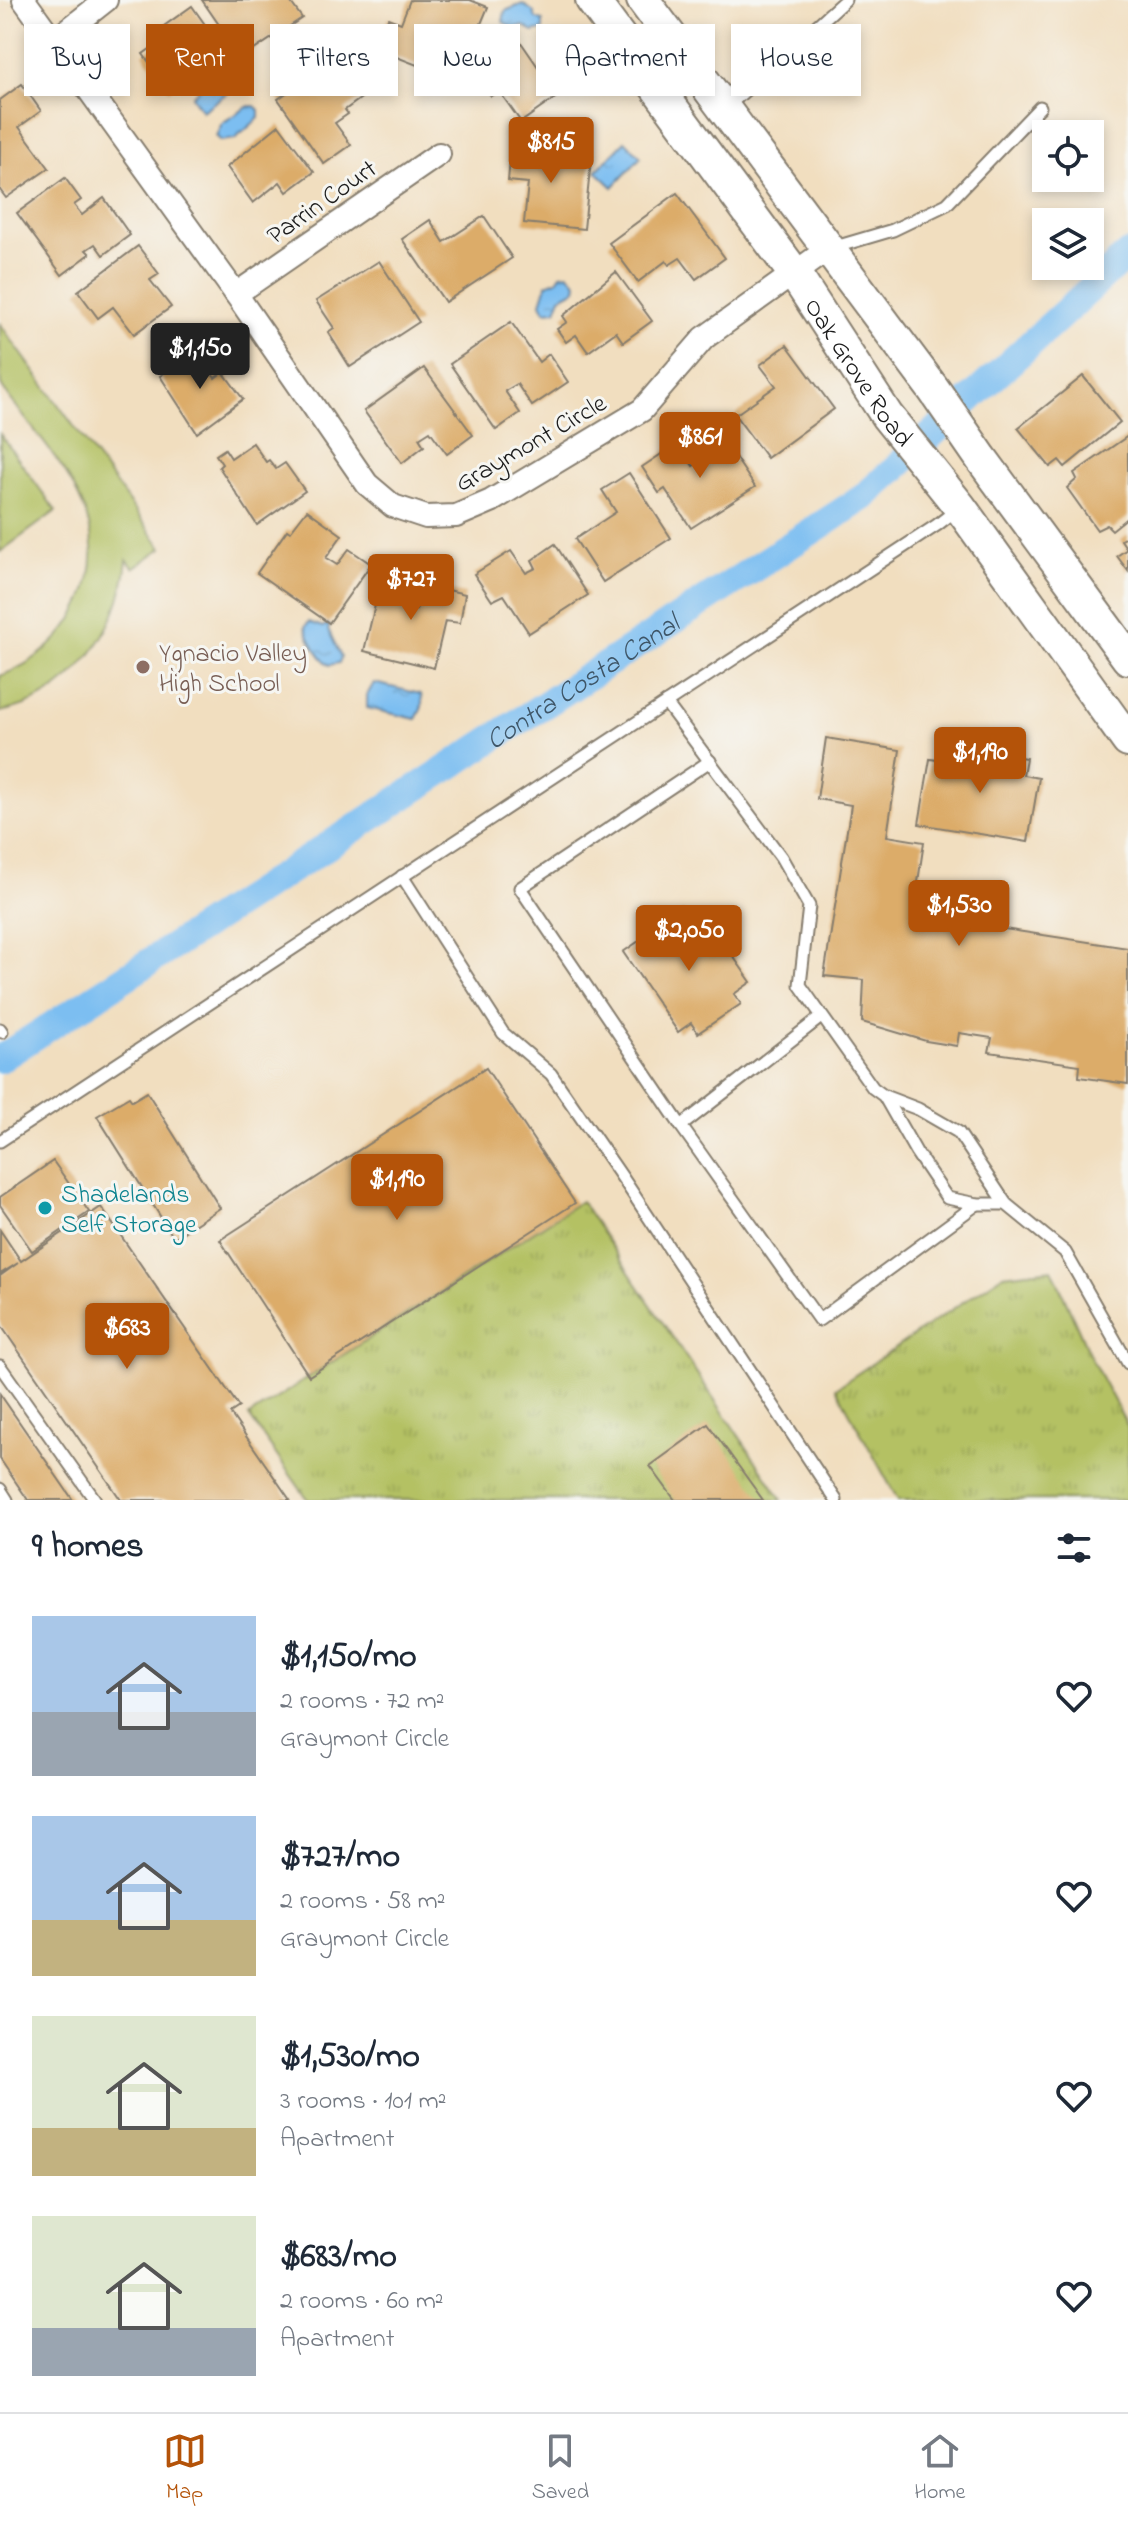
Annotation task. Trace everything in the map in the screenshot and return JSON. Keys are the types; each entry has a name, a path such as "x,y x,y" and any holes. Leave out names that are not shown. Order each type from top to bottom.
{"main road":[{"name":"Oak Grove Road","path":"592,0 794,273 898,429 960,507 1128,741"},
{"name":"Oak Grove Road","path":"643,0 934,390 1128,658"},
{"path":"960,507 971,502 981,507 1049,597 1074,608 1089,605"}],"street":[{"name":"Graymont Circle","path":"24,0 42,24"},
{"path":"76,24 106,0"},
{"name":"Graymont Circle","path":"94,96 367,484 393,506 426,517 456,516 491,501 642,410 704,338 828,249"},
{"name":"Parrin Court","path":"236,294 439,154"}],"lane":[{"path":"724,109 845,0"},
{"path":"828,249 893,230 947,204 1040,107"},
{"path":"0,1141 960,507"},
{"path":"666,703 781,857 809,906 800,985 821,1017 873,1088 958,1132 1006,1204 1065,1252 1128,1363"},
{"path":"710,761 520,888 681,1126 819,1320 977,1204"},
{"path":"402,876 503,1033 551,1074 836,1500"},
{"path":"681,1126 821,1017"},
{"path":"884,1096 947,1198 977,1204 1006,1204"},
{"path":"0,1366 95,1500"},
{"path":"0,1489 7,1500"}],"green space":[{"path":"0,324 162,548 134,568 127,560 123,586 103,636 70,676 50,692 0,712 0,676 26,664 49,647 67,626 81,603 90,578 92,551 89,523 72,484 1,385"},
{"path":"0,434 56,511 0,552"},
{"path":"581,1201 782,1500 308,1500 249,1416"},
{"path":"1052,1269 1091,1358 1128,1427 1128,1500 898,1500 836,1388 1003,1275"}],"water":[{"path":"523,4 543,24 536,24 536,31 533,32 520,24 507,24 503,22 505,11"},
{"path":"192,96 223,96 202,111"},
{"path":"249,106 259,110 259,118 235,139 221,141 216,136 222,123"},
{"path":"625,141 641,157 613,187 596,171"},
{"path":"568,273 577,283 576,289 561,297 556,310 545,311 541,303 547,284"},
{"path":"309,622 330,626 328,629 341,657 339,663 329,665 317,653 305,627"},
{"path":"374,683 421,694 422,707 416,719 367,708 367,695"}],"building":[{"path":"202,0 289,0 302,18 293,24 270,24 270,39 254,50 254,24 219,24"},
{"path":"410,0 470,0 488,7 481,24 414,24 414,64 398,58 398,24 386,24 388,18 401,23"},
{"path":"192,6 205,24 167,24"},
{"path":"520,41 536,64 536,96 558,96 521,122 503,96 520,96"},
{"path":"22,84 24,96 30,96 41,111 19,127 49,168 6,198 0,190 0,100"},
{"path":"282,96 364,96 345,110 348,114 335,123 351,145 324,164 278,99"},
{"path":"279,125 314,172 287,192 280,182 253,203 227,167"},
{"path":"512,138 545,142 544,155 591,160 584,229 524,223 528,183 508,181"},
{"path":"65,178 81,200 74,205 82,215 104,198 130,235 103,255 95,244 86,250 90,254 62,275 17,213"},
{"path":"677,193 725,258 696,279 680,258 669,265 666,261 638,282 609,243"},
{"path":"484,216 512,258 445,302 402,239 430,220 444,242"},
{"path":"138,246 159,274 150,280 171,307 134,334 113,307 98,318 78,291"},
{"path":"379,261 419,322 350,367 328,332 334,328 316,301"},
{"path":"616,272 652,321 623,342 616,332 588,352 576,335 566,342 557,329 567,322 563,316"},
{"path":"511,322 539,362 549,354 568,382 532,406 517,384 505,391 520,413 496,430 450,364"},
{"path":"787,345 834,409 767,458 735,415 776,386 760,365"},
{"path":"195,351 215,378 223,372 243,399 197,433 160,376"},
{"path":"424,368 473,435 447,454 430,431 419,438 424,446 402,463 364,411"},
{"path":"1083,376 1120,422 1065,467 1059,460 1050,467 1018,428"},
{"path":"721,436 755,487 691,528 665,489 659,493 642,467 678,443 693,466 703,459 698,451"},
{"path":"1128,436 1128,517 1112,530 1107,525 1097,530 1067,488 1077,479 1074,473"},
{"path":"253,443 266,462 269,460 276,469 285,463 305,491 257,525 219,467 222,464 216,455 225,449 231,458"},
{"path":"629,473 671,538 603,582 575,539 616,512 602,490"},
{"path":"307,510 342,535 326,558 337,565 349,549 371,564 329,623 257,573 287,530 290,532"},
{"path":"1128,535 1128,571 1117,556 1127,549 1121,540"},
{"path":"555,544 588,595 529,633 504,595 492,601 474,574 511,551 526,573 536,568 532,560"},
{"path":"382,576 410,582 404,608 416,610 423,584 465,594 460,623 445,621 434,668 364,651"},
{"path":"826,738 900,750 887,836 924,842 913,915 1128,948 1128,1084 1079,1077 1080,1065 989,1052 992,1038 959,1033 957,1046 926,1041 862,1022 864,980 824,976 851,805 817,799"},
{"path":"953,746 1026,758 1023,775 1039,778 1028,842 919,824 930,759 950,762"},
{"path":"683,911 696,929 712,926 751,982 734,994 741,1004 698,1033 691,1023 678,1032 623,952"},
{"path":"486,1068 575,1203 309,1376 220,1240"},
{"path":"147,1092 220,1208 174,1238 97,1116 129,1097 132,1101"},
{"name":"Shadelands Self Storage","path":"53,1161 89,1212 32,1251 0,1205 0,1197"},
{"path":"101,1207 239,1407 230,1413 290,1500 121,1500 0,1324 0,1276 18,1263 0,1274 0,1230 21,1261"},
{"path":"0,1394 73,1500 28,1500 0,1459"},
{"path":"708,1424 763,1500 675,1500 650,1466"}],"waterway":[{"name":"Contra Costa Canal","path":"0,1059 864,497 1128,254"}],"place":[{"name":"Ygnacio Valley High School","path":"143,667"},
{"name":"Shadelands Self Storage","path":"45,1208"}]}
